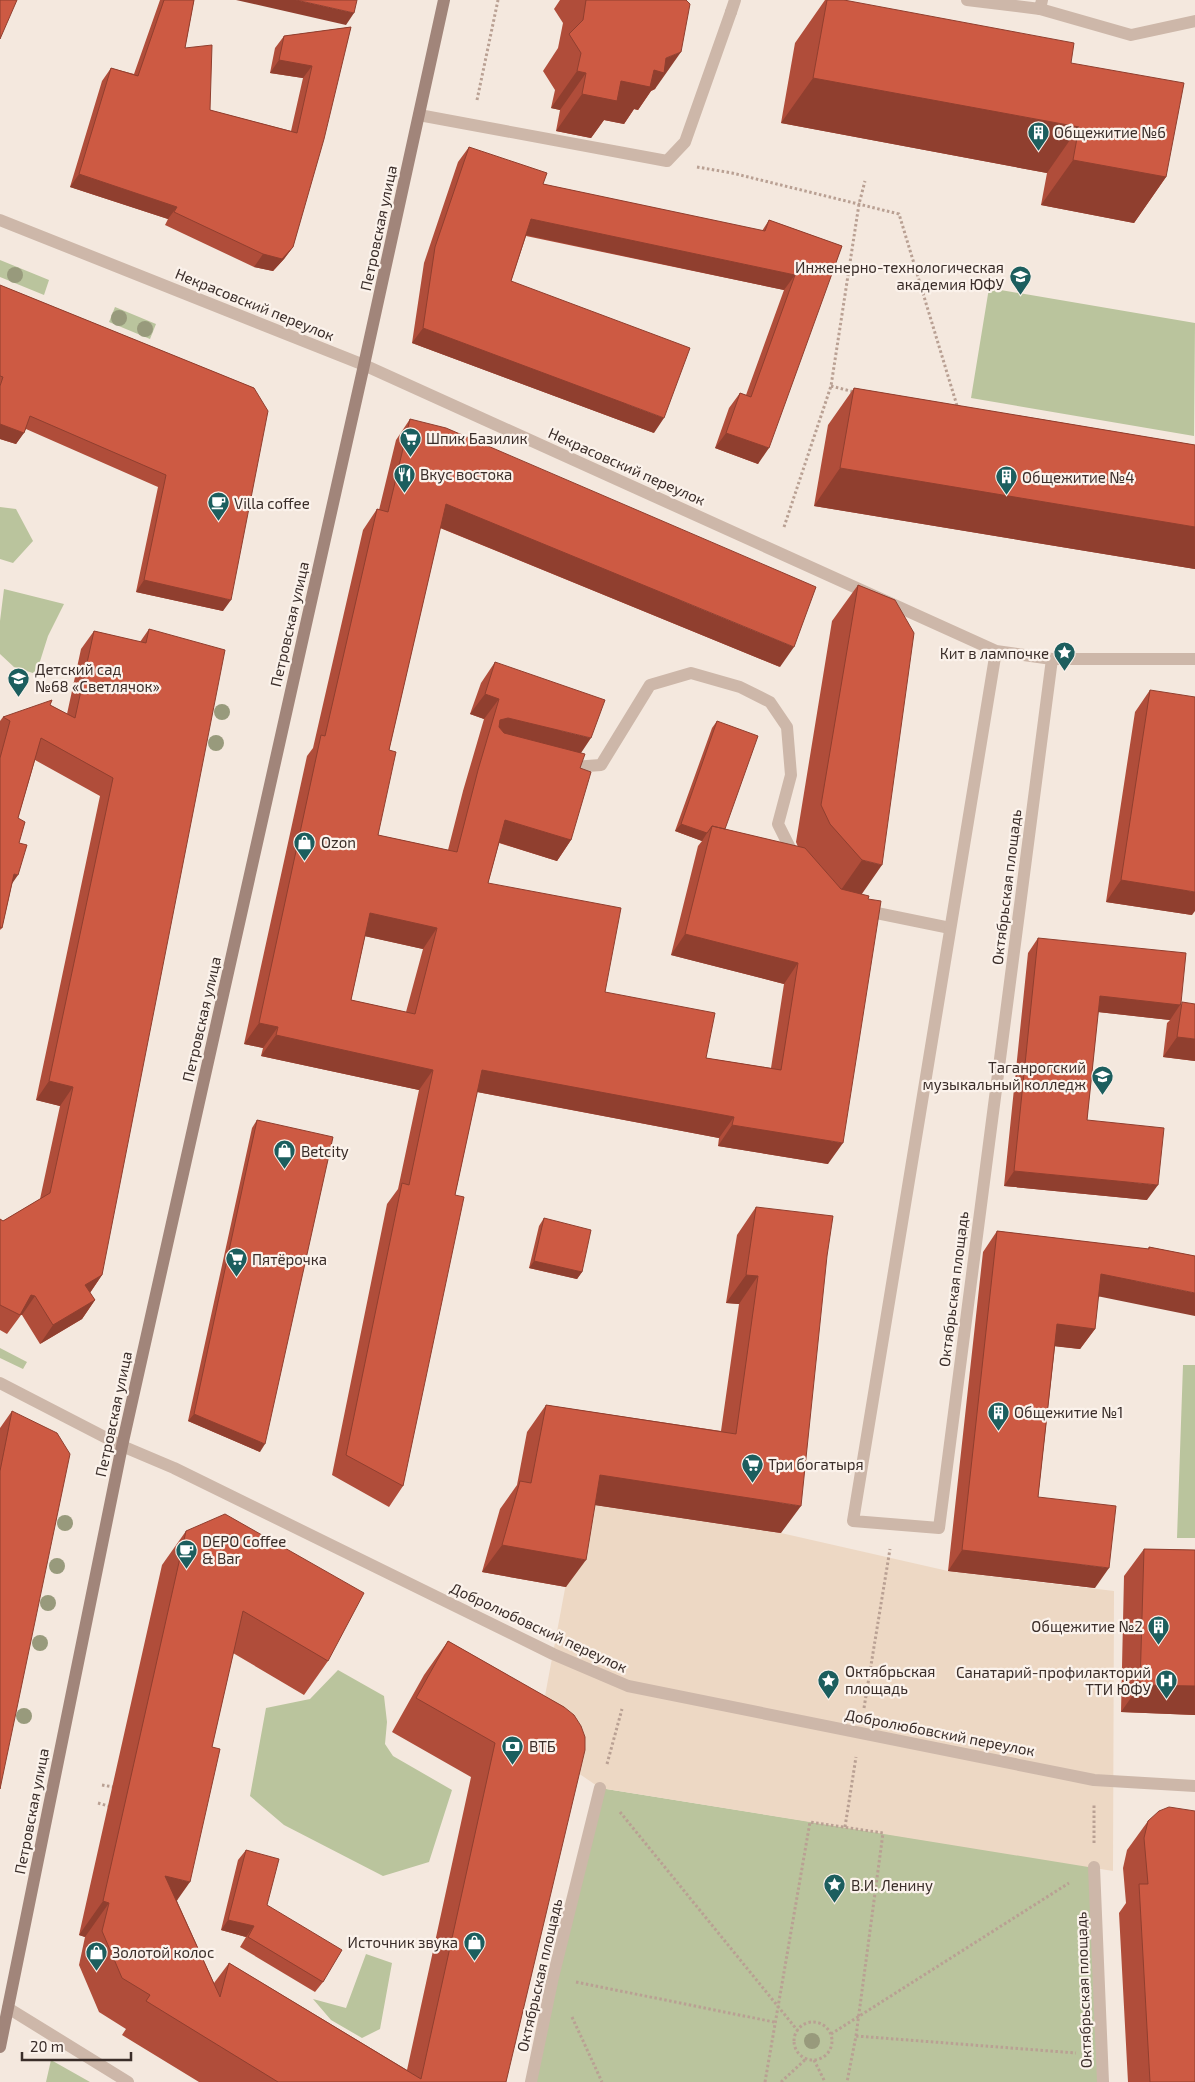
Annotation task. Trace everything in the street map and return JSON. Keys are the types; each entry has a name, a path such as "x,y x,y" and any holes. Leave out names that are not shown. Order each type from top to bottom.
{"main road":[{"name":"Петровская улица","path":"0,2047 122,1446 444,0"}],"street":[{"path":"967,0 1041,4 1131,35 1195,21"},
{"path":"419,115 667,161 685,142 733,6"},
{"name":"Некрасовский переулок","path":"0,220 364,365 996,651 1052,659 1195,659"},
{"name":"Октябрьская площадь","path":"996,651 853,1521 939,1528 1052,659"},
{"path":"555,762 573,767 601,765 650,685 691,673 740,687 770,702 787,727 791,775 778,824 798,865 804,871"},
{"path":"850,908 950,928"},
{"name":"Добролюбовский переулок","path":"0,1384 122,1446 182,1473 553,1654 628,1686 1094,1780 1195,1786"},
{"name":"Октябрьская площадь","path":"531,2082 600,1788"},
{"name":"Октябрьская площадь","path":"1094,1867 1103,2082"},
{"path":"8,2008 128,2082"}],"path":[{"path":"471,125 498,0"},
{"path":"667,161 732,173 899,214 961,418"},
{"path":"776,551 831,386 865,181"},
{"path":"831,386 859,393"},
{"path":"845,1827 894,1524"},
{"path":"628,1686 600,1788 798,2031"},
{"path":"831,2034 1094,1867 1094,1780"},
{"path":"102,1785 112,1787"},
{"path":"98,1803 108,1806"},
{"path":"765,2082 810,1822 883,1833 856,2036 847,2082"},
{"path":"554,1978 774,2022"},
{"path":"554,1978 602,2082"},
{"path":"814,2021 826,2026 831,2034 831,2048 823,2057 814,2060 801,2056 794,2045 795,2034 798,2031 803,2024 814,2021"},
{"path":"856,2036 1102,2055"},
{"path":"781,2082 807,2058"},
{"path":"814,2060 825,2082"}],"green space":[{"path":"0,260 49,280 44,295 0,277"},
{"path":"989,288 1195,323 1194,436 971,398"},
{"path":"115,307 156,324 150,339 109,322"},
{"path":"0,507 16,509 33,541 13,563 0,559"},
{"path":"4,589 64,604 48,636 36,674 14,667 0,654 0,621"},
{"path":"0,1348 27,1362 23,1369 0,1358"},
{"path":"1183,1365 1195,1365 1195,1538 1177,1538"},
{"path":"338,1670 384,1696 387,1722 385,1744 393,1756 452,1790 429,1862 383,1876 284,1825 250,1796 266,1708 310,1699"},
{"path":"600,1788 1094,1867 1103,2082 531,2082"},
{"path":"366,1954 392,1963 380,2029 362,2038 331,2020 313,1999 346,2008"},
{"path":"51,2060 90,2082 46,2082"}],"shaded area":[{"name":"Октябрьская площадь","path":"581,1503 781,1533 948,1571 1114,1591 1113,1871 600,1788 536,1744"}],"building":[{"path":"0,0 17,0 0,39"},
{"path":"164,0 194,0 185,48 212,45 210,110 297,133 312,66 279,60 284,36 351,27 324,139 293,247 282,259 263,254 174,212 177,207 79,174 111,68 138,76"},
{"path":"296,0 357,0 354,13"},
{"path":"586,0 686,0 690,4 681,52 666,58 664,73 654,70 650,87 621,81 617,101 582,94 586,73 577,71 581,53 569,34 583,20"},
{"path":"827,0 844,0 1074,43 1071,63 1184,83 1166,177 1073,160 1079,127 813,78"},
{"path":"469,147 547,173 543,184 765,231 769,220 842,246 769,448 726,433 740,393 751,397 795,275 531,219 511,281 690,348 664,418 423,328 435,247"},
{"path":"0,285 254,388 268,411 231,600 144,580 166,475 30,416 24,433 0,424 0,386 3,377 0,376"},
{"path":"854,388 1195,445 1195,527 840,468"},
{"path":"410,419 446,428 816,587 794,647 446,504 389,750 396,752 378,835 457,852 499,699 485,694 495,662 605,700 591,738 508,718 500,720 499,727 504,733 585,754 580,768 591,772 571,840 505,820 488,883 621,908 605,992 715,1013 706,1058 781,1070 798,963 685,934 712,826 805,848 841,889 869,896 868,899 881,901 843,1143 732,1125 734,1117 482,1070 455,1195 464,1197 403,1486 346,1455 402,1183 409,1185 433,1070 276,1035 278,1027 259,1023 321,735 325,736 377,509 388,512","holes":["370,913 437,928 415,1014 351,1000"]},
{"path":"858,585 895,600 914,633 882,865 862,860 830,824 821,805"},
{"path":"149,629 225,650 102,1275 85,1285 95,1300 53,1325 35,1296 31,1295 20,1315 0,1305 0,1219 3,1221 50,1193 73,1087 49,1081 113,778 41,738 18,818 25,822 19,843 27,845 18,875 14,874 2,928 0,927 0,758 10,721 3,717 52,700 50,705 75,718 94,631 146,643"},
{"path":"1150,690 1195,697 1195,892 1121,880"},
{"path":"717,721 758,736 725,829 712,826 707,833 681,824"},
{"path":"1038,938 1186,953 1180,1005 1100,996 1087,1120 1164,1128 1158,1185 1014,1171"},
{"path":"1182,1002 1195,1004 1195,1039 1177,1037"},
{"path":"257,1120 333,1137 265,1444 194,1414"},
{"path":"756,1207 833,1216 827,1256 801,1506 600,1475 586,1560 502,1545 520,1481 531,1483 546,1405 736,1434 758,1276 746,1275"},
{"path":"544,1218 591,1230 582,1272 534,1261"},
{"name":"Общежитие №1","path":"997,1231 1149,1249 1149,1247 1195,1256 1195,1293 1101,1274 1095,1329 1057,1324 1038,1497 1116,1506 1109,1568 962,1550"},
{"path":"12,1411 57,1433 70,1454 0,1789 0,1471"},
{"path":"225,1514 364,1593 328,1661 243,1611 212,1747 220,1749 190,1882 165,1876 220,1997 229,1963 421,2079 495,1743 416,1698 448,1641 564,1707 574,1715 581,1726 585,1737 585,1750 506,2082 278,2082 146,2001 150,1995 122,1978 102,1931 109,1903 103,1901 186,1531"},
{"path":"1144,1549 1195,1550 1195,1686 1140,1685"},
{"path":"1169,1807 1195,1811 1195,2082 1150,2082 1139,1884 1148,1884 1144,1838 1148,1821 1159,1811"},
{"path":"246,1850 279,1859 267,1905 342,1950 323,1982 248,1937 254,1926 228,1920"}],"place":[{"name":"Общежитие №6","path":"1038,151"},
{"name":"Инженерно-технологическая академия ЮФУ","path":"1020,295"},
{"name":"Шпик Базилик","path":"410,457"},
{"name":"Вкус востока","path":"404,493"},
{"name":"Общежитие №4","path":"1006,496"},
{"name":"Villa coffee","path":"218,522"},
{"name":"Кит в лампочке","path":"1065,672"},
{"name":"Детский сад №68 «Светлячок»","path":"19,697"},
{"name":"Ozon","path":"305,861"},
{"name":"Таганрогский музыкальный колледж","path":"1102,1095"},
{"name":"Betcity","path":"285,1170"},
{"name":"Пятёрочка","path":"236,1278"},
{"name":"Общежитие №1","path":"998,1431"},
{"name":"Три богатыря","path":"752,1483"},
{"name":"DEPO Coffee & Bar","path":"186,1569"},
{"name":"Общежитие №2","path":"1159,1645"},
{"name":"Октябрьская площадь","path":"829,1699"},
{"name":"Санатарий-профилакторий ТТИ ЮФУ","path":"1167,1700"},
{"name":"ВТБ","path":"513,1765"},
{"name":"В.И. Ленину","path":"835,1904"},
{"name":"Источник звука","path":"474,1961"},
{"name":"Золотой колос","path":"96,1971"}]}
